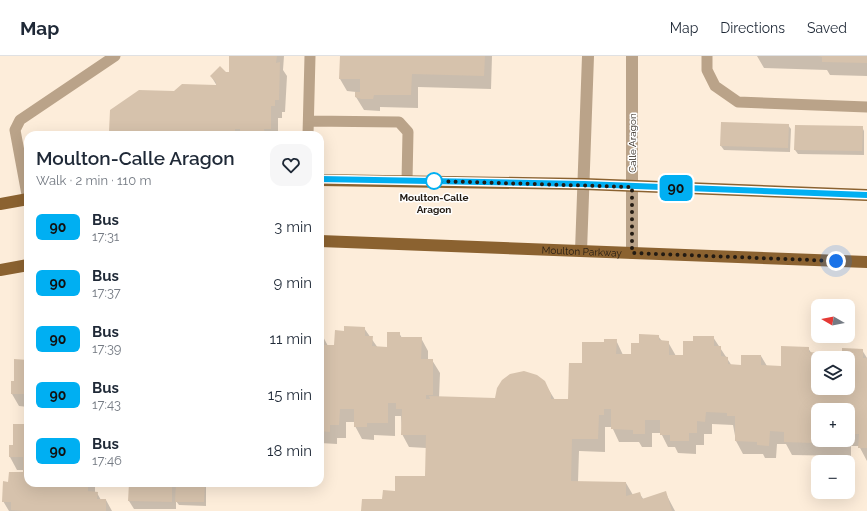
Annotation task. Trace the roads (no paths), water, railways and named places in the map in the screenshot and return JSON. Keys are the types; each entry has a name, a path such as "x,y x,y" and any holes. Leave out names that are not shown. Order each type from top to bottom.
{"main road":[{"path":"324,180 584,184 867,195"},
{"path":"0,204 24,201"},
{"name":"Moulton Parkway","path":"324,241 867,262"},
{"path":"0,270 24,266"}],"street":[{"path":"581,251 588,56"},
{"name":"Calle Aragon","path":"632,56 632,253"}],"lane":[{"path":"24,178 15,130 20,120 115,56"},
{"path":"308,131 310,56"},
{"path":"707,56 707,70 715,86 738,102 867,107"},
{"path":"309,121 399,122 408,132 407,181"}],"place":[{"name":"Moulton-Calle Aragon","path":"434,181"}]}
